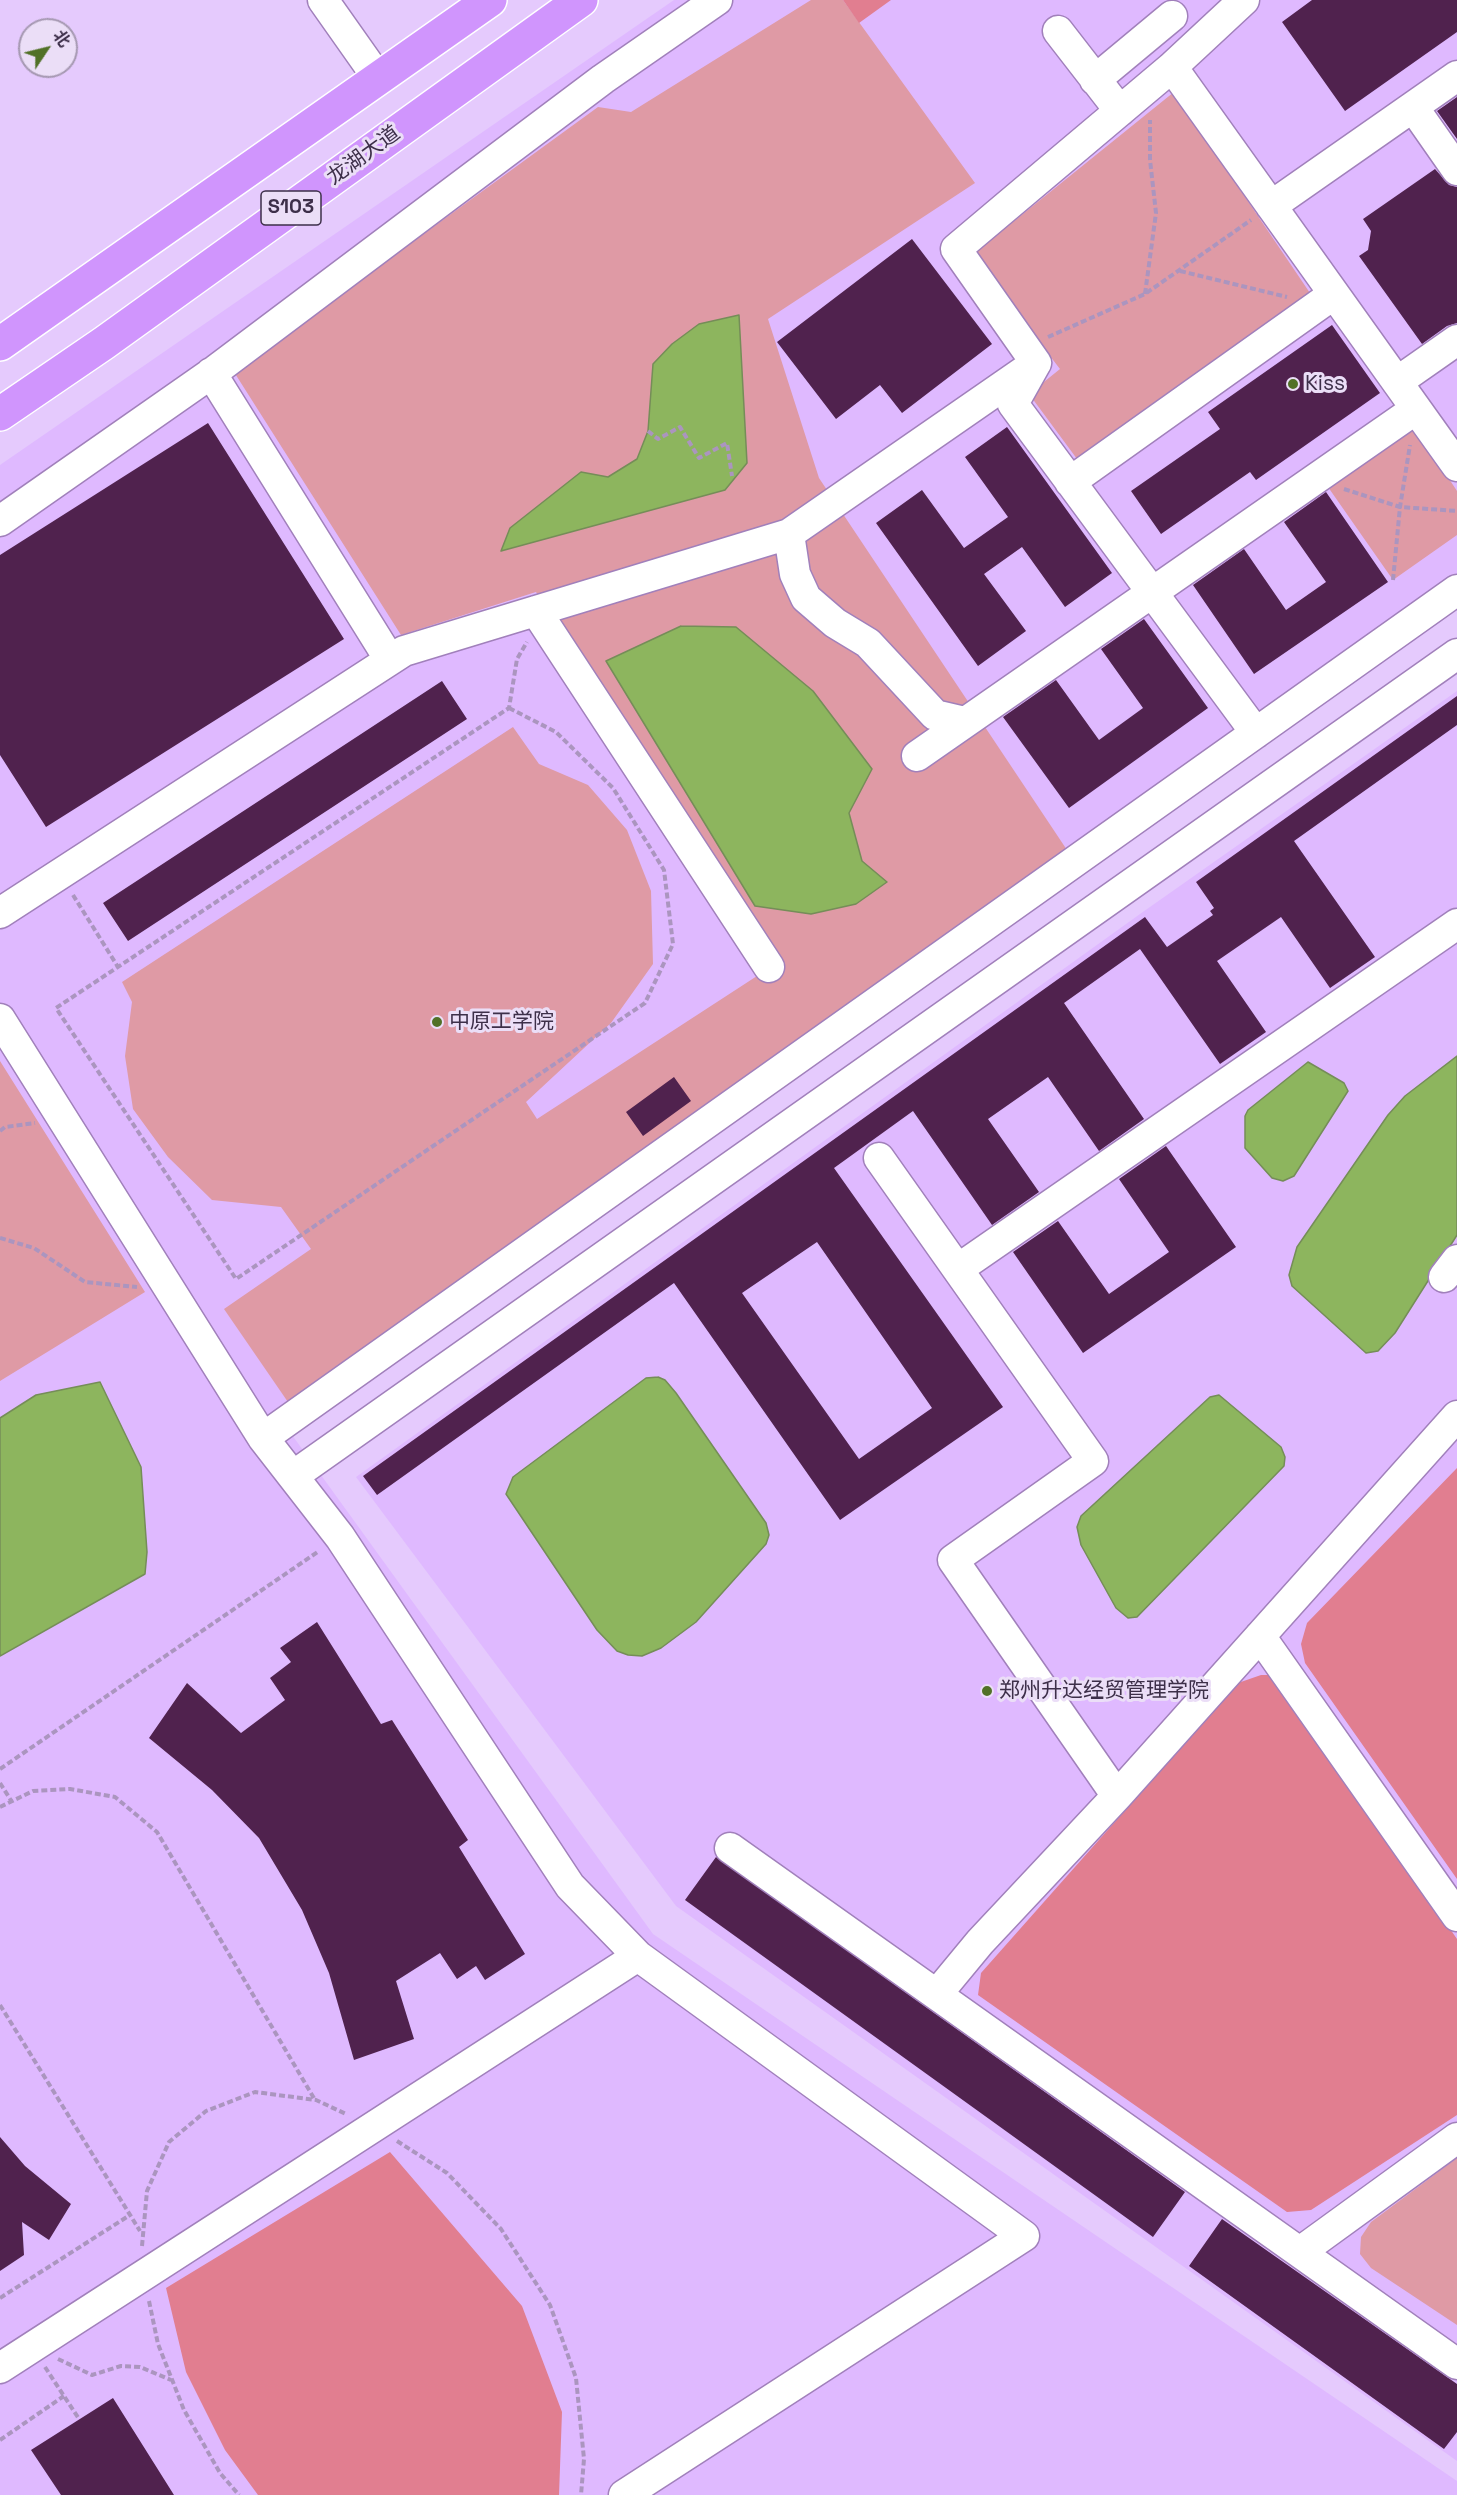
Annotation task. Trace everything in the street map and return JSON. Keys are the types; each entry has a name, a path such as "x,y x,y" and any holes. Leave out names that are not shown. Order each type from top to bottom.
{"highway":[{"name":"S103","path":"0,344 490,0"},
{"name":"龙湖大道","path":"0,414 114,336 581,0"}],"street":[{"path":"323,0 378,78"},
{"path":"0,521 211,373 603,79 717,0"},
{"path":"1030,355 956,249 1161,77 1244,0"},
{"path":"1095,80 1166,8 1194,47"},
{"path":"1058,31 1120,111"},
{"path":"1271,206 1457,76"},
{"path":"1161,77 1271,206 1326,299 1397,382 1457,466"},
{"path":"1413,107 1457,170"},
{"path":"1070,482 1326,299"},
{"path":"1397,382 1457,340"},
{"path":"1030,355 1013,404 1256,733"},
{"path":"0,913 404,651 538,615 789,534 1030,355"},
{"path":"211,373 390,660"},
{"path":"917,756 1416,409"},
{"path":"789,534 795,574 806,598 835,623 868,643 935,715 965,722"},
{"path":"264,1438 1457,590"},
{"path":"538,615 769,967"},
{"path":"293,1476 1457,654"},
{"path":"958,1269 1457,924"},
{"path":"0,1019 264,1438 340,1537 570,1886 638,1956 1024,2236 624,2495"},
{"path":"879,1158 1093,1461 953,1560 1117,1796"},
{"path":"937,1994 980,1942 1117,1796 1457,1416"},
{"path":"1260,1635 1457,1916"},
{"path":"730,1848 1457,2364"},
{"path":"0,2368 638,1956"},
{"path":"1300,2252 1457,2138"}],"path":[{"path":"1145,294 1156,213 1150,160 1161,77"},
{"path":"1030,355 1145,294 1271,206"},
{"path":"1179,271 1326,299"},
{"path":"1393,580 1400,507 1416,409"},
{"path":"648,431 658,439 680,428 699,458 727,443 732,476"},
{"path":"1315,479 1400,507 1457,511"},
{"path":"509,708 556,732 613,788 664,870 673,944 645,1003 236,1279 56,1008 509,708 517,659 538,615"},
{"path":"60,874 118,967"},
{"path":"0,1131 5,1127 63,1119"},
{"path":"0,1238 34,1248 85,1282 171,1291"},
{"path":"0,1769 340,1537"},
{"path":"0,1783 12,1802"},
{"path":"0,1807 33,1791 70,1789 115,1797 157,1832 316,2100"},
{"path":"0,2005 141,2232"},
{"path":"239,2495 220,2473 184,2410 158,2344 144,2276 141,2232 147,2191 169,2142 206,2111 255,2092 316,2100 375,2126 447,2173 501,2229 550,2305 576,2378 584,2459 581,2495"},
{"path":"0,2298 130,2215"},
{"path":"33,2347 92,2375 121,2366 140,2367 172,2381"},
{"path":"33,2347 79,2419"},
{"path":"0,2440 64,2396"}],"shaded area":[{"name":"中原工学院","path":"674,0 1457,0 1457,610 292,1435 653,1934 1457,2481 1457,2495 0,2495 0,465"},
{"path":"811,0 843,0 975,183 768,319 819,478 1069,853 290,1405 224,1309 311,1249 281,1207 212,1200 168,1157 133,1109 125,1056 132,1002 122,982 513,727 539,764 588,785 627,830 651,891 653,964 611,1023 526,1102 537,1119 777,963 536,592 401,635 234,372 598,107 631,112"},
{"path":"843,0 891,0 859,23"},
{"path":"1174,92 1312,296 1080,463 1029,394 1060,369 972,255"},
{"path":"739,315 747,463 725,490 501,551 510,528 581,472 608,477 637,459 648,431 653,364 672,344 699,324"},
{"path":"1414,426 1457,491 1457,535 1393,580 1328,487"},
{"path":"681,626 736,627 813,691 872,769 849,813 862,861 887,882 856,904 811,914 755,906 606,661"},
{"name":"郑州升达经贸管理学院","path":"1457,691 1457,2461 676,1906 356,1477 1140,914"},
{"path":"1457,1056 1457,1235 1395,1333 1378,1351 1366,1353 1292,1286 1289,1275 1297,1247 1388,1115 1405,1096"},
{"path":"0,1061 145,1292 0,1381"},
{"path":"1308,1062 1344,1083 1348,1091 1294,1176 1283,1181 1272,1178 1245,1148 1245,1116 1248,1110"},
{"path":"658,1377 665,1380 676,1393 766,1523 769,1535 766,1544 696,1622 661,1648 642,1656 628,1655 617,1651 597,1630 506,1494 513,1477 646,1378"},
{"path":"100,1382 141,1467 147,1552 145,1574 0,1656 0,1418 36,1395"},
{"path":"1219,1395 1281,1447 1285,1457 1284,1466 1137,1617 1128,1618 1116,1608 1081,1545 1077,1527 1081,1516 1210,1397"},
{"path":"1457,1468 1457,1879 1305,1663 1301,1644 1307,1623"},
{"path":"1261,1675 1275,1675 1457,1939 1457,2115 1311,2210 1287,2212 978,1995 981,1973 1238,1683"},
{"path":"390,2152 522,2306 562,2412 559,2495 258,2495 225,2450 186,2372 166,2288"},
{"path":"1457,2158 1457,2325 1371,2268 1360,2254 1361,2237 1371,2222"}],"building":[{"path":"1312,0 1457,0 1457,32 1345,111 1282,22"},
{"path":"1457,97 1457,139 1437,111"},
{"path":"1435,169 1449,185 1457,187 1457,323 1447,326 1422,344 1359,256 1368,250 1371,231 1363,219"},
{"path":"912,239 992,344 902,413 880,385 836,419 777,342"},
{"path":"1332,325 1380,393 1256,480 1250,472 1161,534 1131,491 1220,429 1208,412"},
{"path":"208,423 344,639 46,827 0,755 0,555"},
{"path":"1007,427 1112,573 1065,607 1022,547 984,574 1026,631 978,666 876,523 922,490 964,548 1008,517 965,457"},
{"path":"1326,492 1388,582 1254,674 1193,585 1244,549 1286,610 1326,582 1284,522"},
{"path":"1144,619 1208,708 1069,808 1003,717 1056,680 1099,740 1143,708 1101,649"},
{"path":"442,681 467,719 128,941 103,903"},
{"path":"1457,696 1457,725 1294,841 1375,957 1330,988 1281,917 1217,961 1266,1032 1220,1064 1140,949 1064,1003 1144,1119 1099,1151 1048,1077 988,1119 1039,1192 992,1225 913,1111 834,1168 1003,1407 840,1520 674,1283 377,1495 363,1476 1145,917 1167,947 1213,915 1210,911 1214,908 1196,882","holes":["817,1242 932,1408 859,1459 742,1293"]},
{"path":"674,1077 691,1101 643,1136 626,1112"},
{"path":"1166,1146 1236,1247 1083,1353 1013,1252 1058,1221 1109,1294 1169,1252 1119,1179"},
{"path":"317,1622 381,1724 392,1720 468,1840 459,1847 525,1954 485,1980 476,1966 457,1979 440,1953 396,1981 414,2039 354,2060 329,1973 302,1910 259,1838 212,1790 149,1738 187,1683 241,1733 285,1700 270,1678 291,1662 280,1648"},
{"path":"716,1857 1185,2192 1153,2237 685,1900"},
{"path":"0,2137 25,2166 71,2204 49,2240 22,2222 24,2255 0,2271"},
{"path":"1222,2219 1457,2384 1457,2432 1444,2449 1189,2266"},
{"path":"113,2398 174,2495 61,2495 31,2450"}],"place":[{"name":"Kiss","path":"1293,384"},
{"name":"中原工学院","path":"437,1022"},
{"name":"郑州升达经贸管理学院","path":"987,1691"}]}
